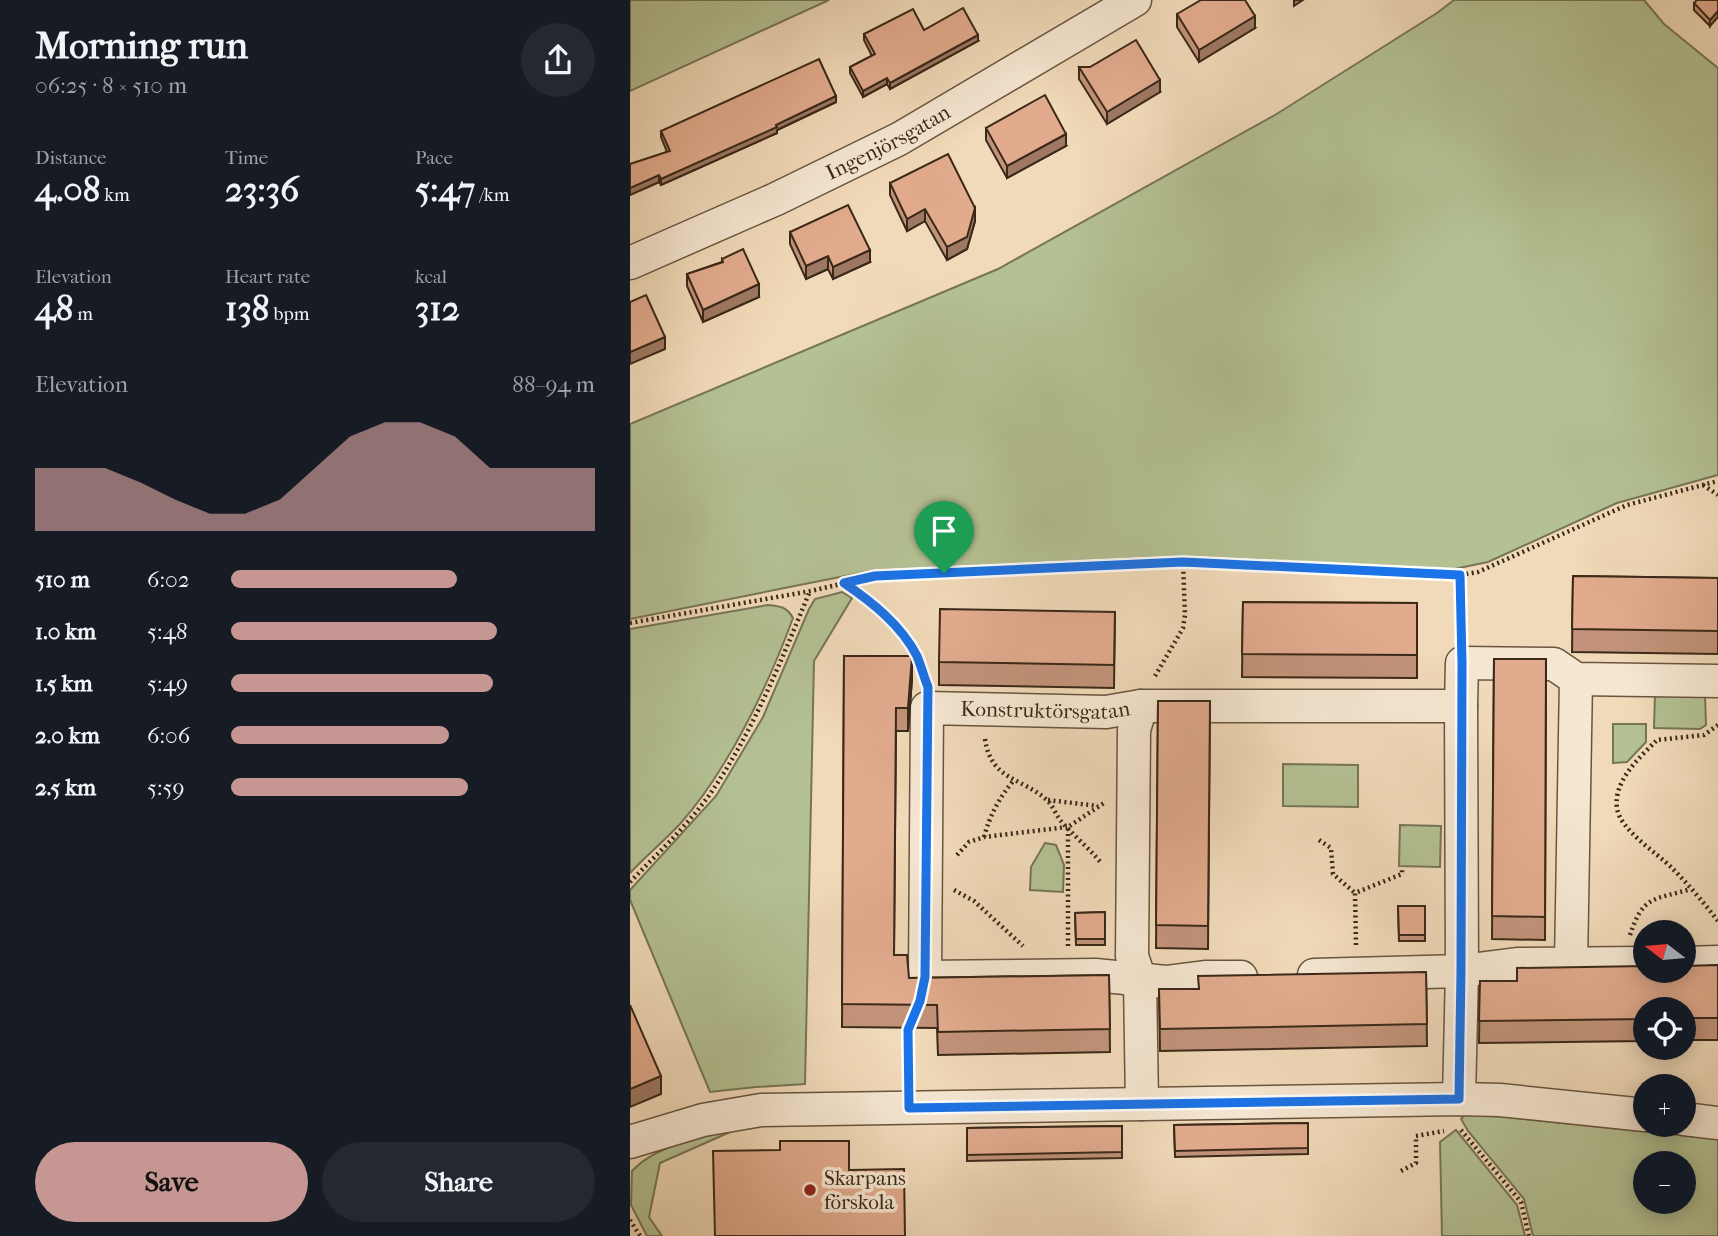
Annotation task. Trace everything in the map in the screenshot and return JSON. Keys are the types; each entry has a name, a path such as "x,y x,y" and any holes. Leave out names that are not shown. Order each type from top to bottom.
{"street":[{"name":"Ingenjörsgatan","path":"630,262 776,199 899,139 1135,0"},
{"path":"1459,1099 1462,663 1553,664 1576,679 1718,681"},
{"path":"1571,964 1576,679"},
{"name":"Konstruktörsgatan","path":"927,708 1106,712 1141,706 1461,706"},
{"name":"Konstruktörsgatan","path":"1141,706 1134,730 1132,956 1140,980 1142,1104"},
{"path":"927,708 945,887 925,977 1095,975 1166,982 1205,977 1461,971 1517,964 1633,963"},
{"path":"1696,963 1718,962"},
{"path":"630,1142 703,1120 761,1110 1459,1099 1500,1100 1633,1114"},
{"path":"1696,1120 1718,1123"}],"path":[{"path":"630,623 811,591 875,576 1183,562 1460,575 1478,572 1627,505 1718,481"},
{"path":"1703,485 1718,495"},
{"path":"1141,706 1146,690 1183,628 1183,562"},
{"path":"1460,575 1462,663"},
{"path":"844,583 866,598 897,627 917,656 928,687 927,708"},
{"path":"630,882 688,820 719,779 760,710 811,591"},
{"path":"981,710 987,753 1000,771 1046,800 1102,865"},
{"path":"1718,725 1704,735 1657,740 1625,777 1617,793 1617,810 1623,822 1691,889 1718,921"},
{"path":"984,837 989,817 1000,796 1014,780"},
{"path":"953,861 968,842 984,837 1068,827 1133,783"},
{"path":"1046,800 1099,806"},
{"path":"1068,827 1068,975"},
{"path":"1319,840 1331,848 1333,874 1355,893 1356,974"},
{"path":"1355,893 1402,874 1402,869"},
{"path":"945,887 974,901 1027,950 1034,962 1036,976"},
{"path":"1640,920 1642,907 1649,901 1691,889"},
{"path":"909,1108 908,1030 920,1001 925,977"},
{"path":"1459,1099 1458,1126 1521,1202 1529,1236"},
{"path":"1401,1171 1416,1163 1416,1136"},
{"path":"630,1220 640,1236"}],"green space":[{"path":"630,0 829,0 630,91"},
{"path":"1454,0 1644,0 1664,24 1718,68 1718,475 1617,503 1488,562 1454,569 1184,556 875,570 630,619 630,424 998,269 1275,115"},
{"path":"842,592 852,598 814,661 805,1084 710,1092 630,900 630,890 716,796 763,717 815,599"},
{"path":"768,605 783,608 793,618 759,699 730,753 698,802 680,824 630,873 630,629"},
{"path":"1655,693 1705,694 1706,725 1700,729 1654,728"},
{"path":"1613,724 1646,724 1646,742 1627,762 1613,763"},
{"path":"1283,764 1358,765 1358,807 1283,806"},
{"path":"1400,825 1441,826 1440,867 1399,866"},
{"path":"1045,843 1056,845 1064,865 1063,892 1030,890 1031,867"},
{"path":"1467,1113 1633,1130 1633,1137 1718,1139 1718,1236 1533,1236 1524,1199 1461,1119"},
{"path":"737,1129 660,1163 649,1217 662,1236 647,1236 631,1205 632,1171 654,1154 667,1148"},
{"path":"1456,1130 1517,1205 1525,1236 1442,1236 1440,1142"}],"building":[{"path":"1201,0 1245,0 1255,16 1199,50 1177,14"},
{"path":"1697,0 1718,0 1718,11 1710,20 1694,3"},
{"path":"963,8 978,35 890,83 887,78 863,91 850,67 875,54 864,34 913,9 924,30"},
{"path":"1136,40 1160,80 1107,112 1079,67 1090,67"},
{"path":"819,59 836,96 776,125 777,127 661,179 659,175 630,188 630,164 670,151 661,131"},
{"path":"1045,95 1066,134 1007,166 986,128"},
{"path":"948,154 975,208 967,237 947,247 925,209 907,219 890,183"},
{"path":"848,205 870,250 833,267 828,256 806,266 790,232"},
{"path":"743,249 759,284 703,310 687,274 723,262 722,259"},
{"path":"646,295 665,337 630,352 630,302"},
{"path":"1573,576 1718,578 1718,631 1572,629"},
{"path":"1243,602 1417,603 1417,655 1242,654"},
{"path":"940,609 1115,612 1114,665 939,662"},
{"path":"844,656 912,656 908,708 896,708 894,955 907,955 909,978 1109,975 1110,1029 938,1032 937,1005 842,1004"},
{"path":"1494,659 1546,659 1545,917 1492,916"},
{"path":"1158,701 1210,701 1208,926 1156,925"},
{"path":"1398,906 1425,906 1425,935 1399,935"},
{"path":"1105,912 1105,939 1076,939 1075,913"},
{"path":"1718,965 1718,1018 1696,1018 1696,997 1633,997 1633,1019 1479,1021 1480,981 1517,981 1517,968 1633,966 1633,984 1696,984 1696,966"},
{"path":"1426,972 1427,1024 1160,1029 1159,989 1199,989 1198,976"},
{"path":"630,1005 661,1076 630,1089"},
{"path":"1308,1123 1308,1148 1175,1151 1174,1125"},
{"path":"1122,1126 1122,1152 967,1155 967,1128"},
{"path":"780,1141 849,1141 849,1170 904,1169 905,1236 715,1236 713,1151 780,1150"}],"place":[{"name":"Skarpans förskola","path":"810,1190"}],"route":[{"path":"1183,562 1460,575 1462,663 1459,1099 909,1108 908,1030 920,1001 925,977 928,687 917,656 897,627 866,598 844,583 875,576 944,573 1183,562"}]}
